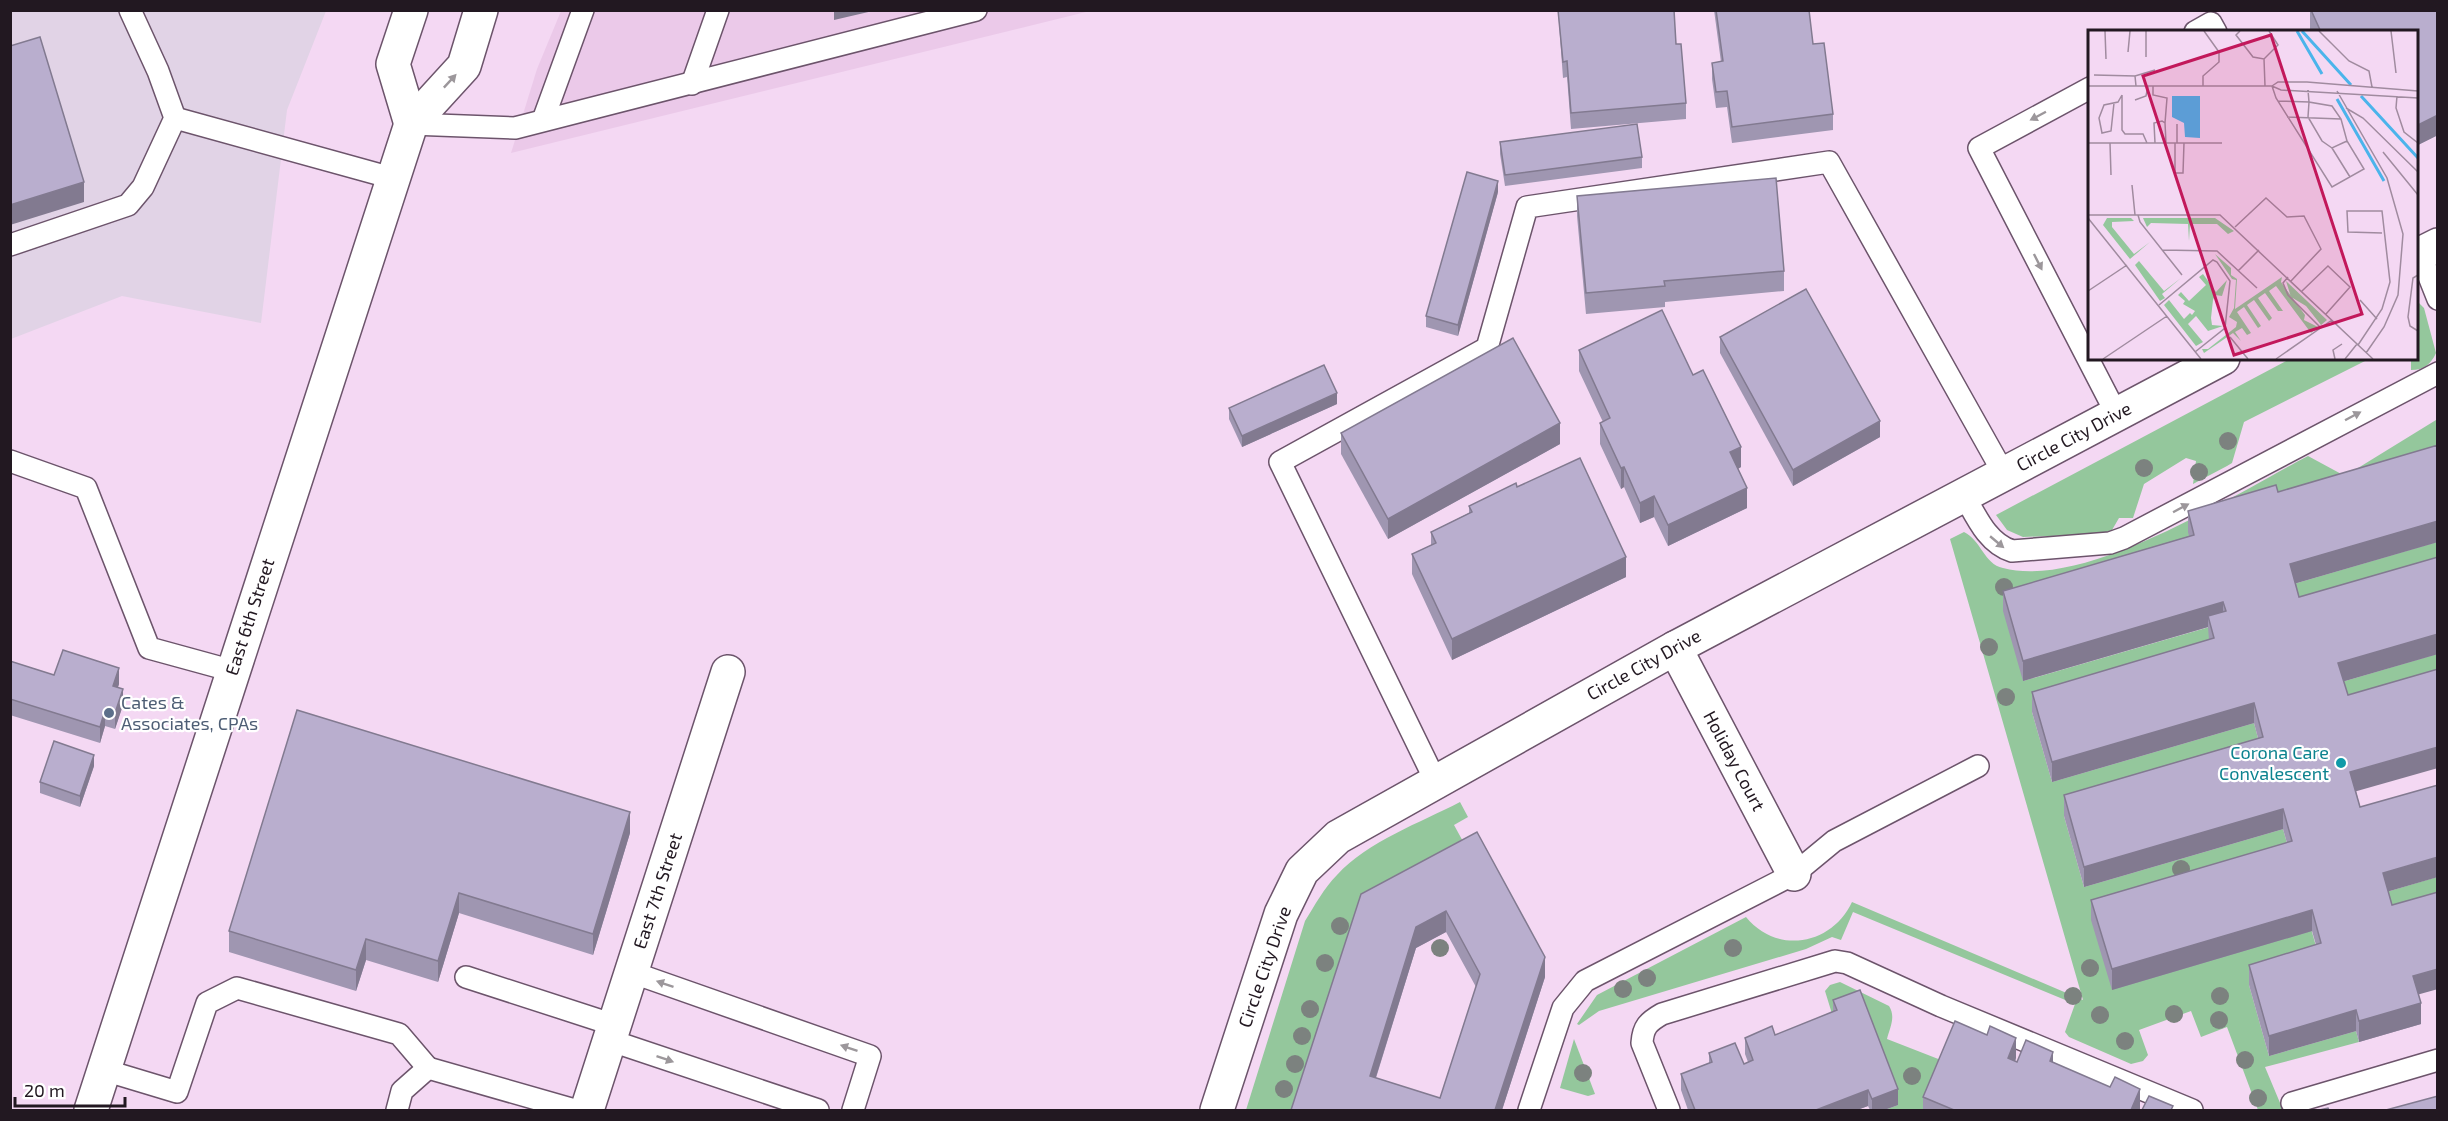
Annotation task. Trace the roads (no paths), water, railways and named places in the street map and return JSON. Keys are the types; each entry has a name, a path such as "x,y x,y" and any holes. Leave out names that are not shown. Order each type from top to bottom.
{"street":[{"path":"411,10 393,64 411,124"},
{"name":"East 6th Street","path":"93,1109 411,124 464,66 480,10"},
{"name":"Circle City Drive","path":"1217,1110 1281,914 1302,871 1338,837 1675,648 2219,360"},
{"name":"Holiday Court","path":"1675,648 1794,874"},
{"name":"East 7th Street","path":"587,1110 728,672"}],"lane":[{"path":"10,245 128,205 144,187 175,118 158,71 130,10"},
{"path":"543,120 583,10"},
{"path":"692,84 718,10"},
{"path":"411,124 515,128 976,10"},
{"path":"2199,30 2211,23 2215,30"},
{"path":"2088,89 1979,148 2088,359"},
{"path":"175,118 392,178"},
{"path":"1436,782 1280,462 1487,348 1527,207 1830,162 2004,474"},
{"path":"2425,252 2438,298"},
{"path":"2089,360 2117,415"},
{"path":"1964,495 1980,523 2001,547 2012,551 2110,543 2124,538 2438,373"},
{"path":"10,461 86,488 149,648 233,670"},
{"path":"1530,1110 1563,1008 1585,981 1794,874 1834,841 1978,766"},
{"path":"1669,1110 1642,1043 1643,1031 1648,1022 1662,1014 1835,961 1847,963 1941,1006 2192,1110"},
{"path":"632,972 870,1056 853,1110"},
{"path":"466,977 818,1110"},
{"path":"104,1070 177,1092 207,1003 237,988 399,1034 428,1068 575,1110"},
{"path":"2292,1103 2438,1060"},
{"path":"397,1110 402,1091 428,1068"}],"place":[{"name":"Cates & Associates, CPAs","path":"109,713"},
{"name":"Corona Care Convalescent","path":"2341,763"}]}
